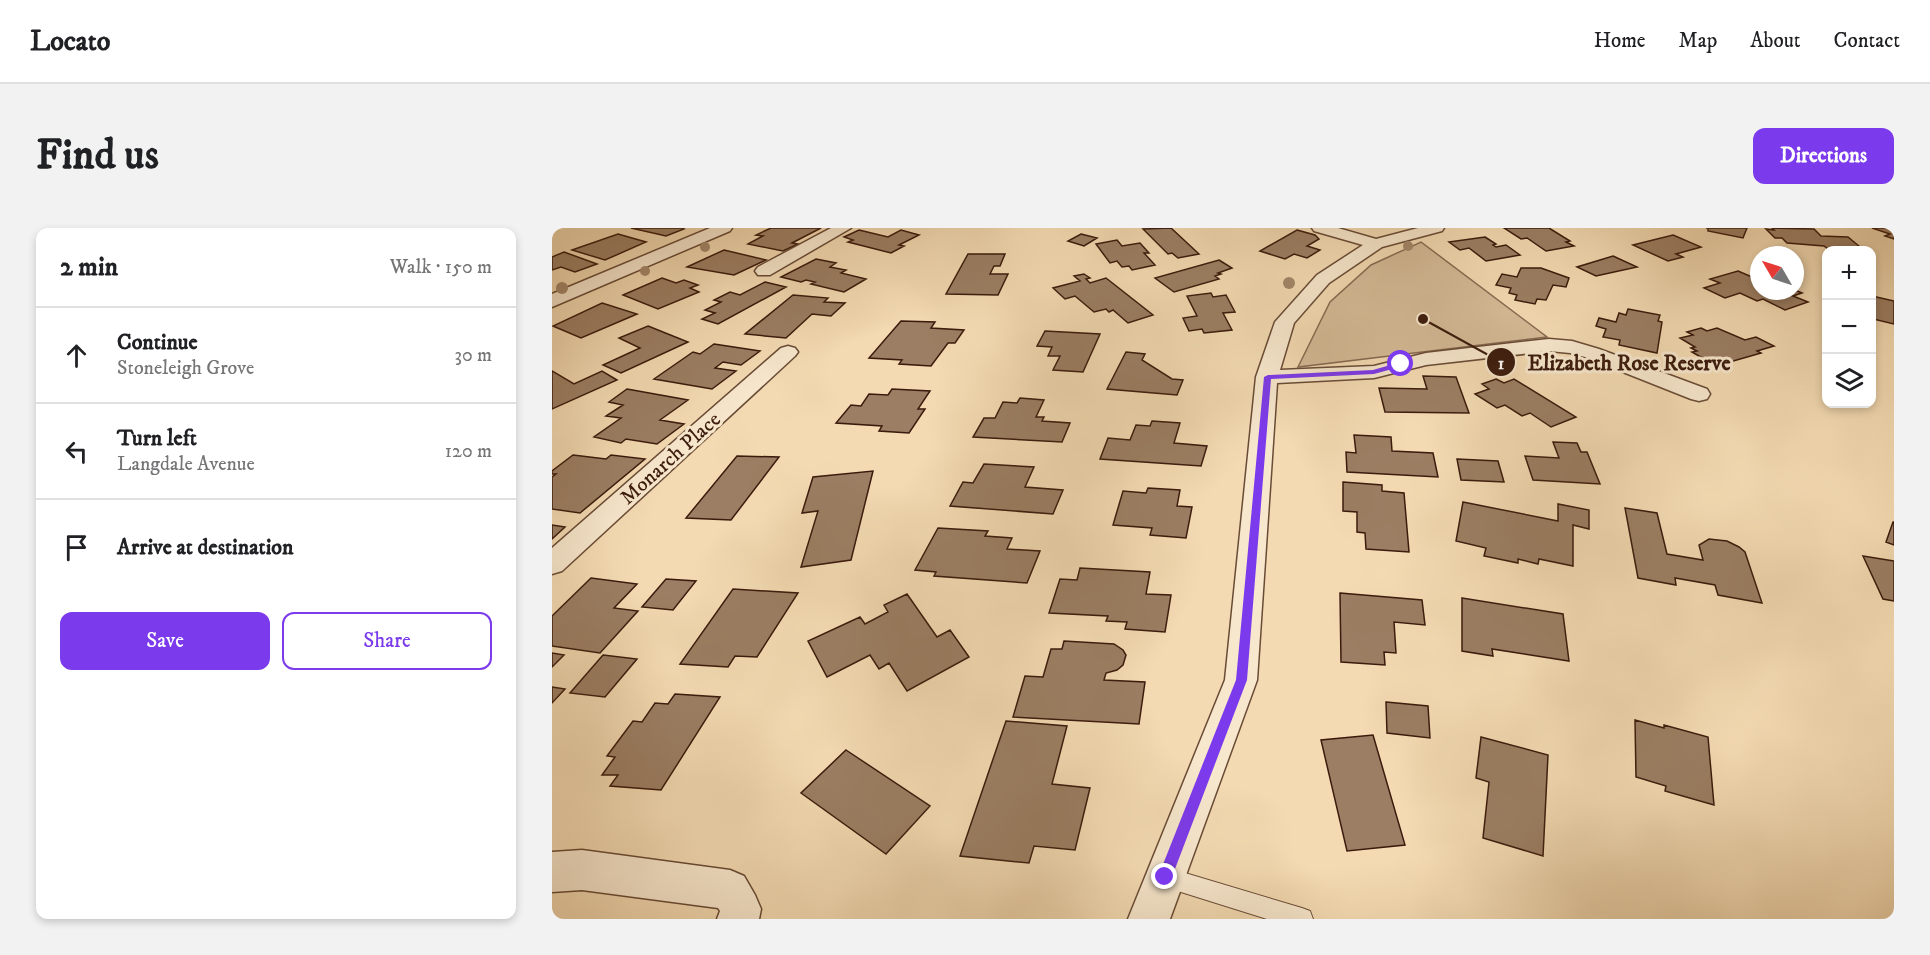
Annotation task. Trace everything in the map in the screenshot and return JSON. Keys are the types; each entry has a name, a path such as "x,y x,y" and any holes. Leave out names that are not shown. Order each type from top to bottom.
{"street":[{"path":"552,301 724,228"},
{"path":"764,271 843,228"},
{"path":"1320,228 1376,244"},
{"path":"1149,919 1241,680 1268,377 1285,322 1323,279 1376,244 1436,228"},
{"path":"1268,377 1374,372 1426,359 1550,345 1572,347 1592,353 1699,394"},
{"name":"Monarch Place","path":"552,564 788,352"},
{"path":"552,872 582,870 730,890 741,909 738,919"}],"lane":[{"path":"1165,877 1302,919"}],"shaded area":[{"path":"1421,242 1547,337 1298,367 1330,302 1371,265"}],"building":[{"path":"631,228 682,228 684,229 666,236"},
{"path":"771,228 821,228 792,243 798,244 783,251 748,244 763,236 756,235"},
{"path":"1171,228 1199,254 1178,258 1172,253 1168,254 1143,229"},
{"path":"1504,228 1549,228 1574,246 1546,251 1527,238 1521,239"},
{"path":"1708,228 1747,228 1743,238 1708,231"},
{"path":"1772,228 1814,229 1821,236 1848,237 1859,246 1787,243 1782,238 1775,238 1766,229 1774,230"},
{"path":"1872,228 1894,228 1894,239 1885,236 1890,234"},
{"path":"859,230 888,237 901,230 919,235 899,245 904,246 891,253 848,242 853,240 844,237"},
{"path":"1297,230 1315,235 1319,239 1307,246 1320,250 1307,258 1294,254 1285,259 1260,251"},
{"path":"618,234 646,242 605,260 572,250"},
{"path":"1081,234 1097,238 1084,246 1068,241"},
{"path":"1673,235 1701,247 1676,254 1683,257 1668,261 1633,245"},
{"path":"1485,237 1496,244 1493,245 1496,247 1506,245 1520,255 1486,261 1469,248 1460,250 1449,242"},
{"path":"1117,240 1122,246 1140,243 1149,253 1144,253 1155,265 1132,270 1129,266 1122,267 1117,261 1110,263 1096,244"},
{"path":"724,250 766,260 734,275 687,267"},
{"path":"564,252 597,264 575,272 561,267 552,270 552,257"},
{"path":"968,254 1005,254 1000,266 994,266 990,274 1008,274 998,295 946,294"},
{"path":"1613,256 1637,267 1596,276 1577,267"},
{"path":"816,259 836,263 830,267 846,270 841,273 866,279 844,292 811,284 815,282 806,280 801,282 781,277"},
{"path":"1219,260 1232,268 1218,273 1221,274 1215,276 1219,279 1174,292 1155,278"},
{"path":"1521,268 1541,268 1569,278 1566,287 1553,285 1546,300 1537,299 1535,304 1515,300 1517,295 1509,293 1511,288 1496,285 1502,274 1517,277"},
{"path":"1738,271 1750,276 1750,298 1740,293 1725,298 1704,288 1720,283 1710,279"},
{"path":"1084,274 1090,278 1086,279 1090,283 1106,278 1153,315 1128,323 1113,310 1094,312 1075,296 1065,299 1053,288 1080,281 1074,276"},
{"path":"662,278 676,283 684,280 698,285 690,288 699,292 658,309 623,295"},
{"path":"765,282 786,287 718,324 702,319 715,313 705,310 721,302 714,300 730,292 740,295"},
{"path":"1211,293 1213,297 1226,295 1235,312 1223,313 1232,330 1204,333 1202,329 1189,331 1183,318 1197,316 1187,296"},
{"path":"793,295 828,298 824,302 845,303 831,316 812,314 786,338 745,334"},
{"path":"1876,297 1894,301 1894,324 1876,320"},
{"path":"1765,300 1808,302 1785,310"},
{"path":"602,303 637,314 581,338 553,326"},
{"path":"1628,309 1660,315 1658,321 1662,322 1657,353 1619,345 1620,340 1603,337 1606,329 1596,326 1599,318 1616,322 1619,313 1626,315"},
{"path":"901,321 935,322 931,328 964,330 955,343 948,343 931,366 899,364 902,360 869,358"},
{"path":"648,326 688,342 621,373 603,365 640,348 619,338"},
{"path":"1701,328 1707,331 1717,328 1745,340 1756,337 1774,346 1757,351 1761,353 1716,366 1692,352 1697,351 1691,348 1695,347 1680,338 1693,335 1687,332"},
{"path":"1045,331 1100,334 1083,372 1053,370 1060,356 1048,356 1052,347 1037,346"},
{"path":"714,344 760,351 741,365 723,362 715,368 736,371 712,389 654,379 693,352 700,354"},
{"path":"1126,352 1145,354 1142,360 1172,379 1183,380 1177,395 1107,389"},
{"path":"552,371 574,384 602,371 617,380 552,409"},
{"path":"1423,376 1456,377 1469,413 1385,412 1379,388 1427,389"},
{"path":"1496,379 1504,383 1514,379 1576,417 1551,427 1530,413 1522,416 1505,405 1497,408 1475,394 1489,389 1482,384"},
{"path":"627,389 688,400 660,420 684,424 657,444 626,439 621,443 594,437 621,418 606,416 623,405 609,402"},
{"path":"892,389 930,391 918,409 925,409 909,433 879,431 882,426 836,423 851,405 861,406 869,394 888,395"},
{"path":"1020,398 1044,400 1036,417 1044,417 1042,421 1070,423 1062,442 973,437 984,418 995,418 1003,402 1017,403"},
{"path":"1152,421 1180,423 1174,443 1207,446 1201,466 1100,459 1108,438 1130,440 1136,425 1150,426"},
{"path":"1354,435 1391,437 1392,451 1433,453 1438,477 1347,472 1346,452 1356,453"},
{"path":"1553,442 1577,443 1581,452 1587,452 1600,484 1533,480 1525,456 1559,458"},
{"path":"573,455 606,459 611,455 645,459 580,513 552,509 552,477 556,474 552,474 552,471"},
{"path":"737,456 779,457 731,520 686,518"},
{"path":"1457,459 1498,461 1504,482 1461,480"},
{"path":"984,464 1034,467 1025,487 1063,490 1053,514 950,506 963,482 973,483"},
{"path":"873,471 851,560 801,567 818,511 802,513 813,477"},
{"path":"1343,482 1382,485 1382,491 1404,493 1409,552 1366,549 1365,533 1357,532 1357,512 1343,511"},
{"path":"1148,488 1180,490 1177,506 1192,507 1186,538 1150,535 1152,528 1113,525 1123,491 1146,493"},
{"path":"1463,502 1558,521 1558,504 1589,510 1589,529 1573,525 1573,566 1539,559 1538,564 1518,559 1518,563 1484,556 1486,548 1456,541"},
{"path":"1625,508 1657,513 1667,554 1703,560 1699,545 1709,539 1727,541 1739,547 1745,552 1762,603 1718,595 1715,585 1675,578 1676,585 1638,578"},
{"path":"1894,522 1894,545 1886,542"},
{"path":"552,525 565,527 552,539"},
{"path":"938,528 988,531 985,536 1012,538 1007,549 1040,551 1027,583 934,576 936,572 915,570"},
{"path":"1863,556 1894,561 1894,601 1883,599"},
{"path":"1080,568 1150,572 1146,594 1171,595 1165,632 1125,629 1127,622 1106,621 1108,616 1049,613 1060,579 1077,580"},
{"path":"591,578 637,584 614,608 638,611 600,653 552,646 552,616"},
{"path":"666,579 696,581 673,610 642,607"},
{"path":"733,589 798,593 757,657 735,656 728,667 680,664"},
{"path":"1340,593 1422,600 1425,625 1394,622 1396,653 1384,652 1385,665 1341,662"},
{"path":"907,594 937,637 950,630 969,657 907,691 889,663 879,669 870,655 827,677 808,641 860,617 865,624 888,612 884,605"},
{"path":"1462,598 1563,614 1569,661 1492,649 1493,656 1462,651"},
{"path":"1064,641 1114,644 1123,650 1126,655 1123,665 1117,670 1106,673 1104,680 1145,682 1139,724 1013,717 1025,676 1043,677 1051,649 1062,649"},
{"path":"552,653 564,655 552,667"},
{"path":"603,655 637,659 605,697 570,693"},
{"path":"552,687 565,689 552,703"},
{"path":"675,694 720,697 661,790 610,786 618,775 602,775 615,757 607,756 633,721 642,722 655,703 668,704"},
{"path":"1386,702 1428,706 1430,738 1387,733"},
{"path":"1635,720 1708,737 1714,805 1665,791 1666,786 1636,777"},
{"path":"1006,721 1067,726 1052,784 1090,788 1075,850 1034,846 1029,863 960,856"},
{"path":"1373,735 1405,845 1347,851 1321,740"},
{"path":"1481,737 1548,755 1543,856 1483,838 1489,782 1476,778"},
{"path":"846,750 930,806 886,854 801,793"}],"place":[{"name":"Elizabeth Rose Reserve","path":"1423,319"}],"route":[{"path":"1165,877 1241,680 1268,377 1374,372 1401,364"}]}
